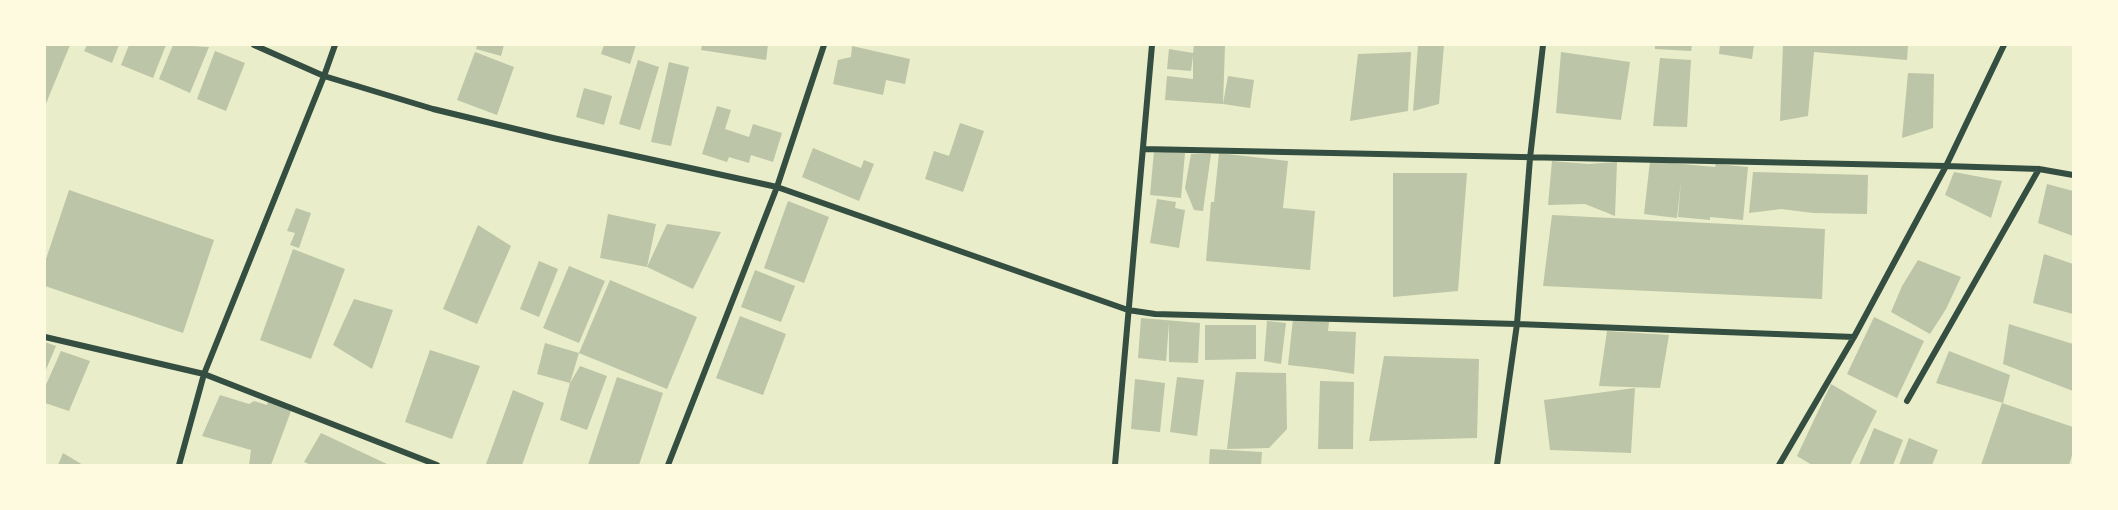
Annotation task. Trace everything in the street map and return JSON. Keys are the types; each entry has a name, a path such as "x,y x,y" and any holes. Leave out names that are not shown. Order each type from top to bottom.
{"street":[{"path":"254,45 324,76 455,114 777,187 1128,310 1167,314 1854,337"},
{"path":"178,465 204,375 335,45"},
{"path":"668,465 777,187 824,45"},
{"path":"1114,465 1152,45"},
{"path":"1497,465 1517,324 1530,158 1543,45"},
{"path":"1779,465 1854,337 1947,166 2004,45"},
{"path":"1143,149 1947,166 2039,169 2073,175"},
{"path":"1907,401 2039,169"},
{"path":"45,337 204,375 437,465"}],"building":[{"path":"45,45 70,45 45,106"},
{"path":"87,45 119,45 112,63 84,51"},
{"path":"129,45 166,45 153,78 121,65"},
{"path":"173,45 209,47 190,93 159,79"},
{"path":"477,45 504,45 501,56 476,49"},
{"path":"604,45 636,45 630,64 601,54"},
{"path":"702,45 768,45 766,60 701,50"},
{"path":"1194,45 1225,45 1223,104 1165,100 1167,76 1193,79 1193,56 1191,71 1167,69 1169,49 1193,53"},
{"path":"1418,45 1444,45 1439,104 1413,111"},
{"path":"1655,45 1692,45 1691,51 1655,49"},
{"path":"1720,45 1754,45 1752,59 1719,54"},
{"path":"1783,45 1908,45 1907,60 1814,52 1808,116 1780,121"},
{"path":"852,46 910,59 905,84 886,80 883,95 833,84 838,60 851,57"},
{"path":"215,51 245,63 226,111 197,99"},
{"path":"475,52 514,67 497,115 457,100"},
{"path":"1411,52 1408,111 1350,121 1358,54"},
{"path":"1561,52 1630,62 1621,120 1556,113"},
{"path":"1660,58 1691,60 1687,127 1653,126"},
{"path":"638,60 659,67 640,130 619,124"},
{"path":"669,62 689,67 671,146 651,142"},
{"path":"1908,73 1934,74 1933,128 1902,138"},
{"path":"1228,76 1254,80 1250,108 1223,104"},
{"path":"584,88 612,96 604,125 576,117"},
{"path":"717,106 731,110 725,129 749,137 753,124 782,133 773,162 751,155 749,163 729,157 727,162 702,154"},
{"path":"960,123 984,131 963,192 925,179 934,151 949,156"},
{"path":"813,148 861,168 864,160 874,164 859,201 802,177"},
{"path":"1154,151 1185,153 1181,198 1150,195"},
{"path":"1219,153 1288,161 1283,208 1315,211 1310,270 1206,261 1211,202 1214,202"},
{"path":"1191,154 1211,154 1203,211 1194,210 1185,188"},
{"path":"1552,161 1588,164 1617,162 1615,216 1585,204 1548,205"},
{"path":"1650,161 1715,167 1716,164 1748,167 1743,220 1678,217 1681,180 1677,218 1644,214"},
{"path":"1753,172 1868,175 1867,214 1813,213 1781,209 1749,213"},
{"path":"1954,172 2002,181 1991,218 1945,195"},
{"path":"1393,173 1467,173 1458,291 1393,297"},
{"path":"2047,184 2073,191 2073,236 2038,223"},
{"path":"69,190 214,240 183,333 45,286 45,262"},
{"path":"1157,199 1176,202 1175,208 1185,210 1179,248 1150,243"},
{"path":"788,201 829,217 804,283 764,268"},
{"path":"296,208 311,213 299,248 290,245 295,233 287,231"},
{"path":"608,214 656,224 647,267 600,258"},
{"path":"1552,215 1825,229 1822,299 1543,286"},
{"path":"667,224 721,232 693,289 647,267"},
{"path":"478,225 511,246 477,324 443,309"},
{"path":"293,249 345,269 311,359 260,340"},
{"path":"2044,254 2073,264 2073,314 2033,303"},
{"path":"1918,260 1961,277 1946,309 1930,334 1891,312 1902,286"},
{"path":"539,261 558,269 539,317 520,309"},
{"path":"569,266 605,281 579,343 543,328"},
{"path":"755,270 795,286 781,322 741,307"},
{"path":"610,280 697,317 667,389 579,353"},
{"path":"354,299 393,310 372,369 333,345"},
{"path":"740,316 786,334 763,395 716,378"},
{"path":"1874,317 1924,341 1897,398 1847,374"},
{"path":"1141,318 1200,323 1198,363 1169,362 1169,323 1166,361 1138,358"},
{"path":"1293,319 1329,322 1328,331 1356,332 1354,374 1288,365"},
{"path":"1267,321 1286,323 1281,364 1264,361"},
{"path":"2009,324 2073,344 2073,391 2003,364"},
{"path":"1205,325 1256,325 1256,359 1205,360"},
{"path":"1607,331 1669,335 1660,388 1599,386"},
{"path":"45,342 56,346 45,372"},
{"path":"545,343 579,353 570,383 537,374"},
{"path":"430,350 480,366 452,439 405,422"},
{"path":"61,351 90,361 69,411 45,403 45,387"},
{"path":"1949,351 2010,375 2003,403 1936,383"},
{"path":"1384,356 1479,359 1477,438 1369,441"},
{"path":"580,366 607,376 587,430 560,420 570,383"},
{"path":"1236,372 1286,373 1287,429 1269,448 1227,449"},
{"path":"617,377 663,393 639,465 588,465"},
{"path":"1177,377 1204,380 1197,436 1170,432"},
{"path":"1135,379 1165,383 1160,432 1131,429"},
{"path":"1320,381 1354,382 1353,449 1318,449"},
{"path":"1831,384 1877,411 1850,465 1812,465 1797,456"},
{"path":"1635,388 1631,453 1550,450 1544,400"},
{"path":"513,390 544,403 522,465 486,464"},
{"path":"220,395 249,404 254,401 267,405 268,400 291,411 271,465 249,465 251,450 202,436"},
{"path":"2002,403 2073,427 2073,452 2069,465 1981,465"},
{"path":"1874,428 1903,440 1893,465 1859,465"},
{"path":"321,433 389,465 311,465 304,462"},
{"path":"1909,438 1938,450 1932,465 1899,465"},
{"path":"1210,449 1262,452 1261,465 1209,465"},
{"path":"63,453 83,465 58,465"}]}
